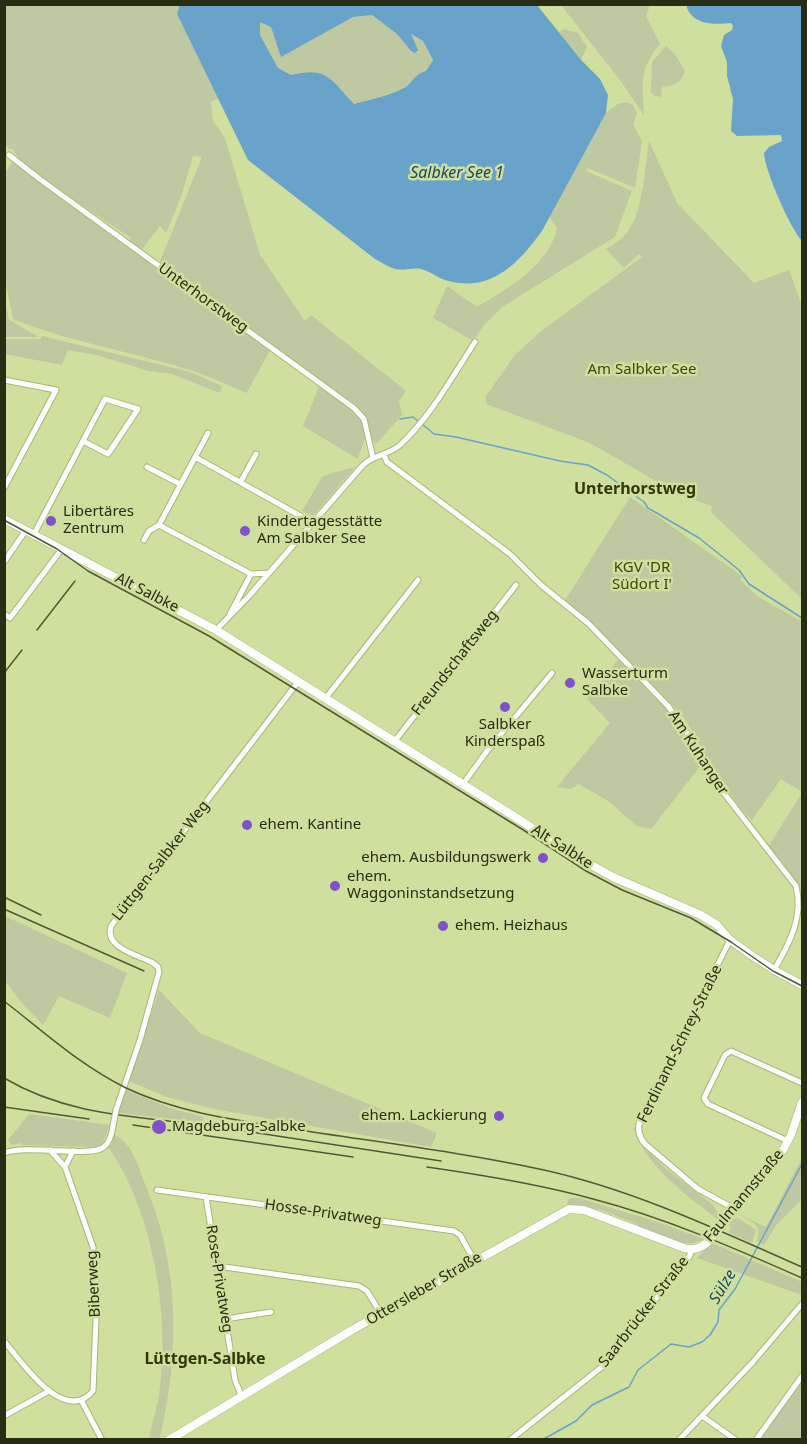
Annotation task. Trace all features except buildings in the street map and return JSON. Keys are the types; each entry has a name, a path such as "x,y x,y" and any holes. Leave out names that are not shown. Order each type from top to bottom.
{"main road":[{"name":"Alt Salbke","path":"4,519 216,630 587,864 702,915 720,928 730,940 774,970 802,985"},
{"name":"Faulmannstraße","path":"692,1250 709,1241 779,1156 788,1141 802,1102"},
{"name":"Ottersleber Straße","path":"169,1440 241,1395 559,1213 575,1208 586,1210 675,1246 692,1250"}],"street":[{"name":"Unterhorstweg","path":"9,155 354,408 364,419 373,458"},
{"path":"216,630 363,465 399,445 418,425 475,342"},
{"path":"4,380 56,390 4,488"},
{"path":"4,561 30,532 84,441 105,399 138,409 108,454 84,441"},
{"path":"144,540 149,531 159,525 208,433"},
{"path":"240,482 256,454"},
{"name":"Am Kuhanger","path":"384,455 387,462 510,554 541,585 588,622 668,706 703,756 720,788 796,886 800,902 795,929 774,970"},
{"path":"195,457 313,523"},
{"path":"147,466 180,484"},
{"path":"159,525 251,574 269,573"},
{"path":"4,614 10,618 61,550"},
{"path":"230,616 251,574"},
{"path":"325,699 417,580"},
{"name":"Freundschaftsweg","path":"394,742 516,585"},
{"path":"463,784 487,751 552,673"},
{"name":"Lüttgen-Salbker Weg","path":"4,1153 24,1148 93,1151 102,1149 110,1139 116,1110 140,1040 159,972 158,967 153,963 114,944 109,935 111,926 298,682"},
{"name":"Ferdinand-Schrey-Straße","path":"730,940 640,1120 638,1129 644,1143 688,1181 704,1193 735,1209"},
{"path":"788,1141 708,1104 704,1098 725,1056 731,1051 802,1083"},
{"name":"Biberweg","path":"50,1150 65,1167 94,1249 97,1295 95,1370 93,1391 81,1400"},
{"path":"65,1167 73,1150"},
{"name":"Hosse-Privatweg","path":"157,1190 454,1231 459,1235 474,1260"},
{"name":"Rose-Privatweg","path":"206,1197 236,1385 241,1395"},
{"name":"Saarbrücker Straße","path":"510,1440 603,1366 689,1257 692,1250"},
{"path":"218,1266 359,1286 367,1291 381,1314"},
{"path":"679,1440 767,1346 802,1304"},
{"path":"225,1319 271,1312"},
{"path":"4,1341 49,1391 64,1401 81,1400 102,1440"},
{"path":"756,1440 802,1376"},
{"path":"4,1416 49,1391"},
{"path":"702,1416 736,1440"}],"green space":[{"path":"5,5 180,5 177,14 218,98 211,102 213,121 225,138 260,255 305,321 311,315 406,391 399,401 402,415 376,444 371,438 366,417 159,264 202,157 193,156 181,197 166,233 160,226 142,249 130,242 131,238 35,174 20,161 13,149 5,145"},
{"path":"561,5 649,5 646,16 660,44 648,62 643,78 644,115 620,80"},
{"path":"372,15 397,34 411,51 410,33 423,41 433,60 426,71 406,86 353,104 327,77 312,72 291,75 278,68 260,35 260,21 271,27 282,56 353,17"},
{"path":"563,29 578,33 587,47 581,60 559,33"},
{"path":"666,46 675,54 685,71 677,83 662,87 661,97 651,92 652,62"},
{"path":"626,102 633,105 637,113 633,124 642,141 635,188 588,168 586,171 632,191 615,237 502,307 483,326 473,341 433,318 447,286 477,307 513,284 536,265 552,242 557,229 549,216 606,113 618,104"},
{"name":"Am Salbker See","path":"649,141 677,203 754,283 789,270 802,306 802,599 711,512 712,506 680,495 590,443 486,404 486,396 515,355 540,332 642,257 639,254 624,268 606,249 625,235 636,216"},
{"path":"13,161 270,350 247,393 187,369 56,334 13,319 5,279 4,174"},
{"path":"4,295 9,320 39,337 5,337"},
{"path":"42,336 190,372 222,386 220,393 172,374 149,371 96,355 68,350 62,365 5,354 5,339 41,339"},
{"path":"319,387 348,406 360,419 365,435 358,459 303,426"},
{"path":"355,467 313,516 302,511 323,476"},
{"name":"KGV 'DR Südort I'","path":"630,497 742,576 740,580 757,596 802,622 802,792 781,779 752,820 721,781 685,719 664,696 564,602"},
{"path":"618,660 667,710 702,764 651,829 637,826 607,800 578,784 571,789 557,787 610,723 587,699"},
{"path":"802,793 802,893 768,847"},
{"path":"5,916 127,973 110,1018 59,996 43,1025 5,981"},
{"path":"159,990 200,1033 437,1133 431,1147 214,1109 167,1097 129,1081"},
{"path":"126,1090 170,1108 204,1117 202,1122 118,1113"},
{"path":"29,1114 110,1125 102,1144 96,1147 22,1145 21,1143 12,1145 8,1140"},
{"path":"633,1127 641,1143 666,1169 713,1205 722,1218 720,1220 678,1188 656,1166 639,1141"},
{"path":"114,1134 128,1146 138,1164 157,1215 170,1278 173,1309 171,1373 167,1405 160,1437 157,1439 149,1439 158,1401 162,1365 160,1299 155,1266 137,1201 124,1172 108,1147 112,1143"},
{"path":"802,1158 802,1199 777,1224 764,1245 757,1241 758,1231 755,1224 738,1214 766,1227"},
{"path":"569,1198 579,1198 704,1239 688,1243 672,1241 599,1209 567,1205"},
{"path":"738,1218 756,1230 752,1243 728,1232 731,1227 728,1225"},
{"path":"712,1243 802,1282 802,1295 697,1258"},
{"path":"802,1380 802,1439 759,1439"}],"water":[{"name":"Salbker See 1","path":"180,4 537,5 581,60 600,79 608,95 606,113 542,231 513,265 489,279 476,283 442,279 421,269 396,269 375,259 248,160 177,14","holes":["372,15 397,34 415,53 418,50 411,34 423,41 433,60 426,71 417,75 403,88 354,104 328,77 313,72 291,75 278,68 260,35 260,22 271,27 281,57 353,17"]},
{"path":"686,5 802,5 802,241 785,212 765,161 764,153 769,147 782,141 781,135 737,136 731,131 733,99 727,76 727,62 721,46 724,35 732,30 733,26 731,23 717,24 698,20 689,12"}],"waterway":[{"path":"400,419 413,417 418,421"},
{"path":"422,424 434,434 588,465 607,475 644,502 648,508 699,538 739,570 749,584 802,618"},
{"name":"Sülze","path":"542,1440 576,1421 592,1405 629,1387 638,1370 671,1344 689,1347 702,1342 710,1335 718,1322 719,1310 735,1289 802,1164"}],"tram line":[{"path":"4,520 57,549 88,571 209,636 586,871 622,890 691,918 773,971 802,986"}],"railway":[{"path":"37,630 75,581"},
{"path":"4,673 22,650"},
{"path":"4,897 41,915"},
{"path":"4,909 144,971"},
{"path":"4,1001 63,1048 109,1079 166,1104 229,1119 481,1158 577,1178 675,1212 802,1267"},
{"path":"4,1078 54,1101 105,1113 211,1126 441,1161"},
{"path":"4,1107 89,1119"},
{"path":"133,1125 353,1157"},
{"path":"427,1167 532,1184 620,1207 699,1234 802,1278"}],"place":[{"name":"Libertäres Zentrum","path":"51,521"},
{"name":"Kindertagesstätte Am Salbker See","path":"245,531"},
{"name":"Wasserturm Salbke","path":"570,683"},
{"name":"Salbker Kinderspaß","path":"505,707"},
{"name":"ehem. Kantine","path":"247,825"},
{"name":"ehem. Ausbildungswerk","path":"543,858"},
{"name":"ehem. Waggoninstandsetzung","path":"335,886"},
{"name":"ehem. Heizhaus","path":"443,926"},
{"name":"ehem. Lackierung","path":"499,1116"},
{"name":"Magdeburg-Salbke","path":"159,1127"}],"district":[{"name":"Unterhorstweg","path":"635,489"},
{"name":"Lüttgen-Salbke","path":"205,1359"}]}
